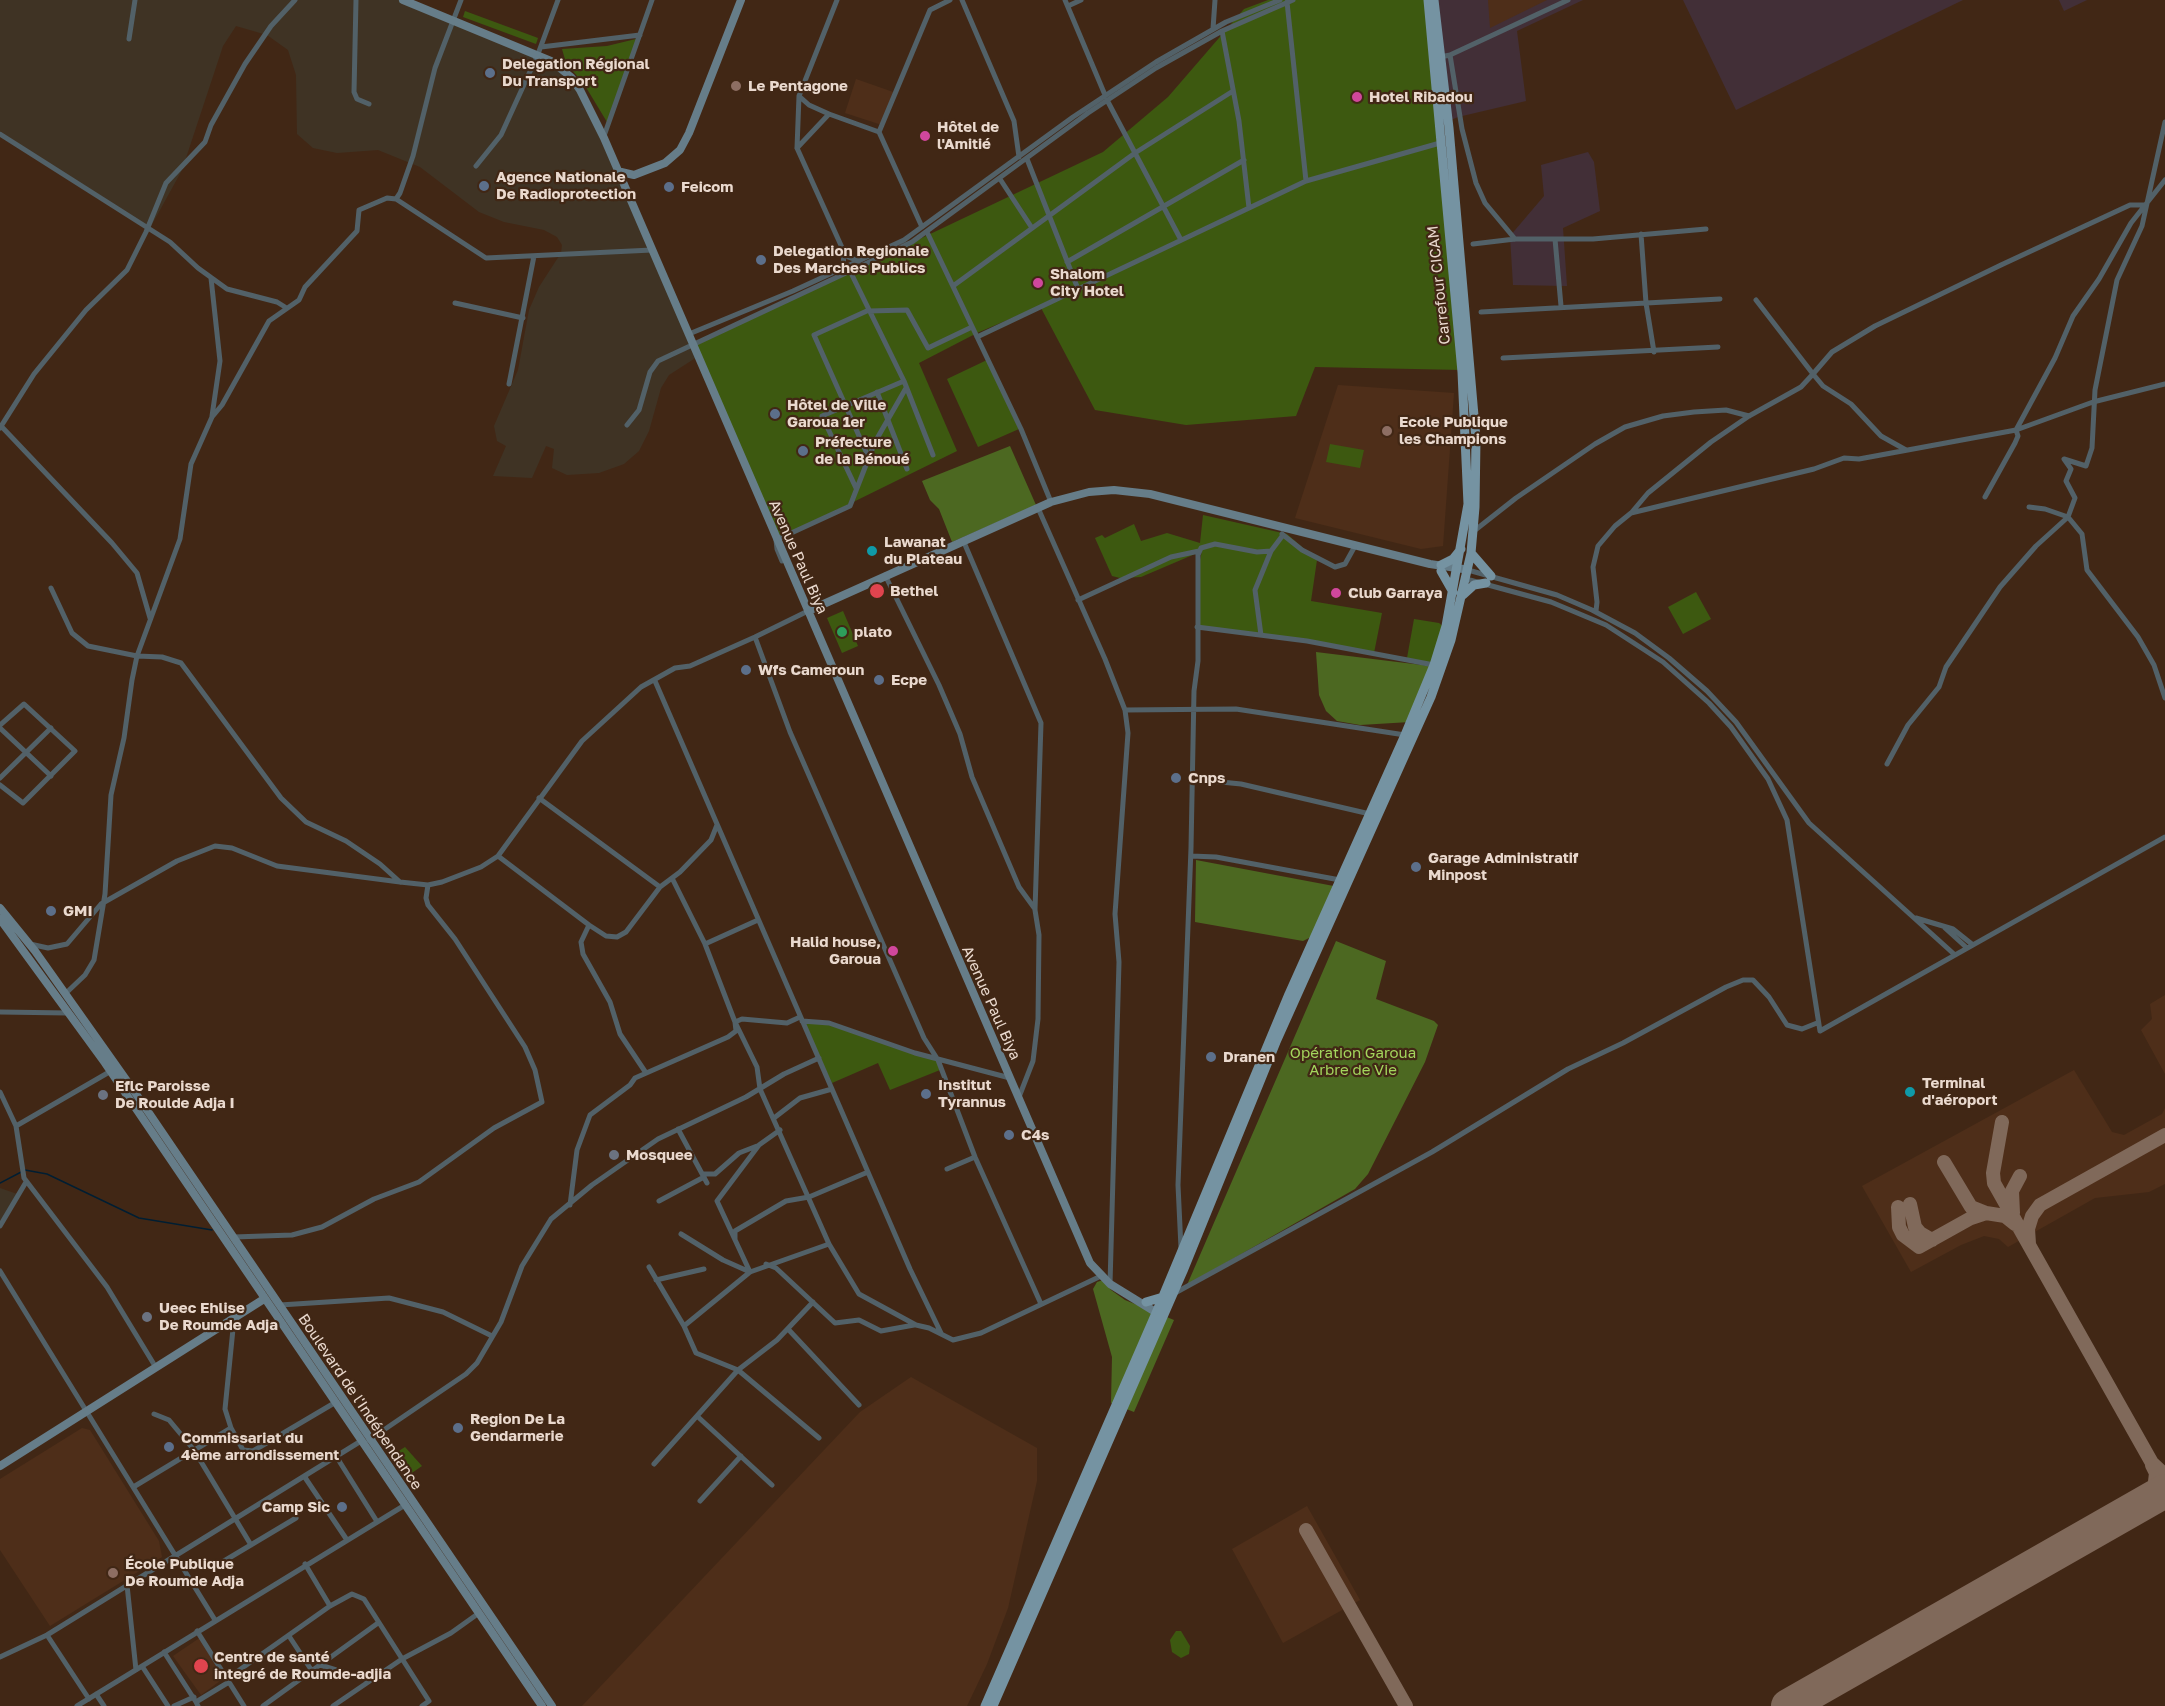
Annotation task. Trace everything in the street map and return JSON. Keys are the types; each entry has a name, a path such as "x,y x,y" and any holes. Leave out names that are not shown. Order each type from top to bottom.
{"main road":[{"name":"Avenue Paul Biya","path":"403,0 540,51 571,77 604,138 692,347 1090,1263 1110,1284 1161,1312"},
{"path":"617,171 634,175 665,163 684,144 741,0"},
{"name":"Carrefour CICAM","path":"1428,0 1462,372 1467,504 1461,549 1462,573"},
{"path":"985,1706 1161,1312 1173,1294 1276,1042 1431,697 1451,640 1462,573 1471,553 1474,415 1434,0"},
{"path":"626,190 634,175"},
{"path":"808,611 1051,502 1089,492 1114,490 1138,493 1282,532 1355,546 1462,573"},
{"path":"1441,568 1461,549"},
{"path":"993,1706 1161,1312 1163,1297 1259,1065 1405,735 1434,665 1458,595 1488,580 1471,553"},
{"path":"1441,568 1458,595"},
{"name":"Boulevard de l'Indépendance","path":"0,908 65,994 232,1238 267,1297 277,1305 405,1505 543,1706"},
{"name":"Boulevard de l'Indépendance","path":"0,919 111,1071 267,1297 336,1402 552,1706"},
{"path":"0,1466 267,1297"},
{"path":"1142,1302 1163,1297"}],"street":[{"path":"129,39 135,0"},
{"path":"150,619 137,573 112,543 1,427 34,374 79,319 127,270 148,228 166,183 205,142 211,125 245,64 271,26 295,0"},
{"path":"356,0 354,92 357,99 369,104"},
{"path":"396,199 413,156 430,86 461,0"},
{"path":"476,166 501,135 540,51 558,0"},
{"path":"604,138 652,0"},
{"path":"837,0 800,96 797,148 844,252 848,257 859,261"},
{"path":"879,132 930,10 951,0"},
{"path":"962,0 1014,121 1020,158"},
{"path":"1081,0 1066,3 1106,98 1181,240"},
{"path":"1213,29 1215,0"},
{"path":"627,425 639,410 652,366 912,242 924,229 1020,158 1156,62 1213,29 1280,0"},
{"path":"1440,57 1450,56 1568,0"},
{"path":"689,334 859,261 924,229 1000,179 1106,98 1222,31 1290,1 1306,181"},
{"path":"1222,31 1244,160 1249,208"},
{"path":"540,51 640,35"},
{"path":"1450,56 1462,129 1476,183 1485,203 1515,239"},
{"path":"953,286 1136,153 1233,91"},
{"path":"800,96 809,105 879,132 1021,429 1051,502"},
{"path":"797,148 829,114"},
{"path":"1887,764 1908,724 1939,687 1946,667 2000,587 2028,554 2068,517 2075,498 2066,481 2071,469 2064,459 2086,466 2093,439 2093,402 2117,280 2142,226 2165,122"},
{"path":"0,134 174,244 211,278 234,292 277,302 285,307"},
{"path":"977,336 1306,181 1440,143"},
{"path":"1027,159 1078,289"},
{"path":"1067,262 1244,160"},
{"path":"1000,179 1032,228"},
{"path":"1985,497 2015,443 2018,436 2016,430 2055,358 2073,315 2099,279 2131,223 2165,180"},
{"path":"65,994 85,975 93,960 101,904 105,894 111,795 124,738 137,656 183,529 189,473 212,417 227,396 265,326 285,307 299,300 304,287 357,231 358,210 387,198 396,199 486,258 652,250"},
{"path":"1596,611 1593,567 1597,550 1615,526 1663,481 1711,442 1749,416 1801,387 1832,352 1875,326 2130,205 2146,205"},
{"path":"1473,244 1515,239 1555,239 1706,229"},
{"path":"1641,234 1646,303 1654,352"},
{"path":"1555,239 1562,306"},
{"path":"843,268 844,252"},
{"path":"509,384 534,256"},
{"path":"850,272 905,384 933,455"},
{"path":"211,278 220,362 212,417"},
{"path":"1481,312 1720,299"},
{"path":"1756,300 1823,386 1851,404 1881,436 1906,450"},
{"path":"455,303 523,318"},
{"path":"868,456 814,335 869,311 907,310 928,348 972,327"},
{"path":"1503,358 1718,347"},
{"path":"856,488 822,416 877,392 905,384"},
{"path":"776,540 850,506 868,456 905,384"},
{"path":"1631,513 1814,469 1844,458 1859,459 2016,430 2093,402 2165,384"},
{"path":"877,392 907,469"},
{"path":"1473,532 1516,498 1595,444 1625,427 1663,416 1694,412 1726,410 1749,416"},
{"path":"2029,507 2068,517 2084,538 2084,562 2087,570 2138,637 2154,665 2165,698"},
{"path":"1038,508 1106,659 1125,710 1127,752 1115,914 1119,962 1110,1284"},
{"path":"1261,635 1255,590 1271,551 1282,532 1302,550 1335,567 1345,564 1355,546"},
{"path":"963,540 994,607 1004,638 1041,723 1035,910 1039,958 1036,1042 1034,1061 1019,1097"},
{"path":"1078,600 1171,557 1199,551 1206,545 1215,544 1257,552 1271,551"},
{"path":"1182,1252 1178,1185 1191,856 1191,779 1198,661 1196,573 1199,551"},
{"path":"1462,573 1557,595 1610,616 1655,646 1707,691 1752,742 1800,813 1955,955"},
{"path":"885,575 939,685 960,735 972,777 1020,886 1035,910"},
{"path":"1488,580 1551,602 1606,625 1663,662 1709,703 1751,754 1778,796 1787,820 1795,858 1817,1023 1820,1031 2165,837"},
{"path":"51,588 66,623 76,639 88,646 137,656 162,657 182,663 281,798 306,822 346,841 380,864 400,882"},
{"path":"29,944 48,948 67,944 101,904 177,861 215,846 232,848 277,866 428,885 482,867 498,856 582,741 641,687 675,668 690,666 808,611"},
{"path":"1606,625 1610,616"},
{"path":"1197,627 1261,635 1434,665"},
{"path":"755,637 790,732 924,1038 938,1060 975,1157 1041,1304"},
{"path":"655,681 910,1269 941,1333"},
{"path":"0,784 23,803 51,776 75,751 24,704 0,727 51,776"},
{"path":"1125,710 1236,709 1405,735"},
{"path":"0,778 51,728"},
{"path":"1191,779 1241,784 1370,814"},
{"path":"539,798 660,887"},
{"path":"498,856 590,925 606,936 617,938 626,932 660,887 711,840 717,825"},
{"path":"1191,856 1216,857 1340,880"},
{"path":"672,878 705,944 735,1022 757,1067 760,1089 829,1244 859,1294 916,1325 941,1333 953,1340 963,1339 1101,1276"},
{"path":"232,1238 292,1235 322,1227 374,1198 419,1182 494,1128 542,1102 535,1070 525,1047 454,939 428,905 426,898 428,885"},
{"path":"1913,917 1953,929 1970,946"},
{"path":"705,944 758,920"},
{"path":"590,925 581,942 583,954 610,1002 620,1034 646,1072"},
{"path":"1173,1294 1426,1156 1568,1069 1726,987 1743,980 1752,980 1765,991 1783,1022 1791,1028 1802,1029 1817,1023"},
{"path":"0,1012 70,1013"},
{"path":"735,1022 749,1019 787,1023 801,1019 829,1023 938,1060 1010,1078"},
{"path":"570,1205 577,1150 590,1115 630,1085 635,1078 729,1037 736,1030 735,1022"},
{"path":"0,1657 47,1635 365,1440 471,1370 509,1304 508,1299 522,1266 546,1224 592,1185 658,1139 819,1058"},
{"path":"16,1126 111,1071"},
{"path":"774,1118 795,1100 832,1089"},
{"path":"0,1092 16,1126 22,1174 107,1287 155,1366"},
{"path":"678,1129 707,1184"},
{"path":"659,1201 703,1175 715,1174 739,1153 759,1145 780,1130"},
{"path":"750,1272 717,1201 759,1145"},
{"path":"947,1169 975,1157"},
{"path":"735,1242 735,1231 786,1201 809,1197 868,1172"},
{"path":"0,1226 27,1182"},
{"path":"681,1234 723,1260 750,1272"},
{"path":"684,1326 750,1272 766,1264 829,1244"},
{"path":"766,1264 776,1268 838,1324 859,1320 881,1330 916,1325"},
{"path":"649,1267 684,1326 696,1353 738,1370 819,1438"},
{"path":"656,1280 704,1269"},
{"path":"0,1271 85,1411 135,1486 215,1620"},
{"path":"277,1305 389,1298 443,1312 492,1336"},
{"path":"654,1464 738,1370 788,1329 813,1302"},
{"path":"234,1318 225,1409 231,1428 243,1450 250,1453 336,1402"},
{"path":"788,1329 859,1405"},
{"path":"154,1414 169,1420 194,1450 251,1545"},
{"path":"698,1416 772,1485"},
{"path":"135,1486 231,1428"},
{"path":"336,1456 376,1520"},
{"path":"700,1501 741,1456"},
{"path":"304,1476 347,1540"},
{"path":"77,1706 305,1564 405,1505"},
{"path":"224,1561 296,1518"},
{"path":"305,1564 330,1606"},
{"path":"127,1586 136,1670"},
{"path":"174,1706 196,1702 330,1606 352,1594 359,1595 431,1704 422,1706"},
{"path":"333,1706 402,1659 451,1633 478,1612"},
{"path":"263,1706 378,1623"},
{"path":"197,1631 244,1706"},
{"path":"47,1635 88,1699"},
{"path":"289,1636 312,1671"},
{"path":"164,1652 196,1702"},
{"path":"320,1665 369,1680"},
{"path":"142,1666 168,1706"},
{"path":"96,1694 104,1706"}],"shaded area":[{"path":"0,0 402,0 538,54 580,90 697,357 669,375 661,388 649,431 639,451 624,464 599,473 567,475 552,468 554,449 546,446 532,478 493,476 506,446 497,441 494,426 518,370 529,310 539,287 561,253 562,245 557,237 544,230 504,222 479,212 420,167 378,150 337,153 313,148 297,134 296,75 288,50 267,35 236,26 223,46 182,170 149,230 0,131"},
{"path":"1429,0 1583,0 1517,31 1526,101 1458,117 1441,124"},
{"path":"1488,0 1547,0 1490,28"},
{"path":"1683,0 1963,0 1736,110"},
{"path":"2059,0 2087,0 2064,11"},
{"path":"856,79 896,93 882,125 845,113"},
{"path":"1588,152 1594,162 1600,211 1563,228 1567,286 1513,285 1510,236 1544,196 1541,165"},
{"name":"Ecole Publique les Champions","path":"1338,385 1454,393 1443,546 1421,549 1295,518"},
{"path":"2165,995 2165,1074 2141,1030 2152,1019 2150,1004"},
{"path":"2074,1070 2112,1132 2124,1135 2162,1114 2165,1108 2165,1184 2149,1192 2095,1198 2008,1247 1999,1239 1984,1236 1961,1245 1911,1272 1862,1186"},
{"path":"0,1188 17,1194 0,1224"},
{"path":"911,1377 1037,1448 1037,1481 1008,1608 987,1664 967,1706 582,1706 860,1412"},
{"path":"82,1428 90,1430 159,1541 162,1557 50,1626 0,1550 0,1479"},
{"path":"1307,1506 1360,1600 1283,1643 1232,1549"},
{"name":"Centre de santé integré de Roumde-adjia","path":"201,1637 228,1675 201,1695 173,1656"}],"green space":[{"path":"1268,0 1429,0 1464,370 1315,367 1296,416 1186,425 1095,410 1040,306 977,333 919,363 957,451 776,540 692,347 1103,152 1168,97 1244,9"},
{"path":"465,11 538,38 536,44 463,17"},
{"path":"640,38 607,122 584,84 566,63 562,49 607,46"},
{"path":"987,360 1019,429 978,447 947,379"},
{"path":"1330,444 1364,450 1360,468 1326,462"},
{"path":"1010,446 1036,505 952,542 939,509 930,500 922,481"},
{"path":"1203,515 1287,534 1317,560 1311,601 1382,613 1374,653 1200,627 1202,551 1141,577 1120,578 1112,576 1095,538 1102,535 1105,538 1134,524 1141,541 1167,533 1200,543"},
{"path":"1696,592 1711,619 1683,634 1668,607"},
{"name":"plato","path":"843,611 858,646 842,653 827,618"},
{"path":"1414,619 1439,623 1444,627 1431,663 1407,658"},
{"path":"1316,652 1430,666 1410,722 1360,725 1337,721 1326,711 1319,695"},
{"path":"1196,860 1339,887 1315,935 1303,941 1195,922"},
{"name":"Opération Garoua Arbre de Vie","path":"1336,941 1386,961 1376,999 1434,1021 1438,1025 1425,1062 1368,1174 1355,1189 1187,1285"},
{"path":"814,1020 938,1060 940,1070 890,1090 878,1063 832,1083 802,1021"},
{"path":"1103,1280 1111,1290 1125,1300 1174,1320 1134,1412 1111,1403 1112,1357 1093,1289 1097,1282"},
{"path":"405,1447 422,1466 406,1477 391,1456"},
{"path":"1176,1631 1181,1631 1190,1646 1189,1654 1181,1658 1172,1652 1170,1640"}],"waterway":[{"path":"0,1183 25,1170 47,1174 139,1218 212,1230"}],"taxiway":[{"path":"2002,1122 1993,1173 1994,1183 2152,1463 2165,1475"},
{"path":"2029,1244 2028,1229 2032,1216 2040,1205 2165,1135"},
{"path":"1944,1162 1971,1207 1986,1213"},
{"path":"2013,1213 2012,1191 2020,1176"},
{"path":"1910,1204 1915,1227 1932,1240"},
{"path":"1898,1207 1899,1227 1903,1235 1919,1247 1971,1218 1986,1213 2005,1216 2015,1224"},
{"path":"2152,1465 2156,1473 2153,1499"},
{"path":"1306,1530 1406,1706"}],"runway":[{"path":"1788,1706 2165,1491"}],"place":[{"name":"Delegation Régional Du Transport","path":"490,73"},
{"name":"Le Pentagone","path":"736,86"},
{"name":"Hotel Ribadou","path":"1357,97"},
{"name":"Hôtel de l'Amitié","path":"925,136"},
{"name":"Agence Nationale De Radioprotection","path":"484,186"},
{"name":"Feicom","path":"669,187"},
{"name":"Delegation Regionale Des Marches Publics","path":"761,260"},
{"name":"Shalom City Hotel","path":"1038,283"},
{"name":"Hôtel de Ville Garoua 1er","path":"775,414"},
{"name":"Ecole Publique les Champions","path":"1387,431"},
{"name":"Préfecture de la Bénoué","path":"803,451"},
{"name":"Lawanat du Plateau","path":"872,551"},
{"name":"Bethel","path":"877,591"},
{"name":"Club Garraya","path":"1336,593"},
{"name":"plato","path":"842,632"},
{"name":"Wfs Cameroun","path":"746,670"},
{"name":"Ecpe","path":"879,680"},
{"name":"Cnps","path":"1176,778"},
{"name":"Garage Administratif Minpost","path":"1416,867"},
{"name":"GMI","path":"51,911"},
{"name":"Halid house, Garoua","path":"893,951"},
{"name":"Dranen","path":"1211,1057"},
{"name":"Terminal d'aéroport","path":"1910,1092"},
{"name":"Institut Tyrannus","path":"926,1094"},
{"name":"Eflc Paroisse De Roulde Adja I","path":"103,1095"},
{"name":"C4s","path":"1009,1135"},
{"name":"Mosquee","path":"614,1155"},
{"name":"Ueec Ehlise De Roumde Adja","path":"147,1317"},
{"name":"Region De La Gendarmerie","path":"458,1428"},
{"name":"Commissariat du 4ème arrondissement","path":"169,1447"},
{"name":"Camp Sic","path":"342,1507"},
{"name":"École Publique De Roumde Adja","path":"113,1573"},
{"name":"Centre de santé integré de Roumde-adjia","path":"201,1666"}]}
